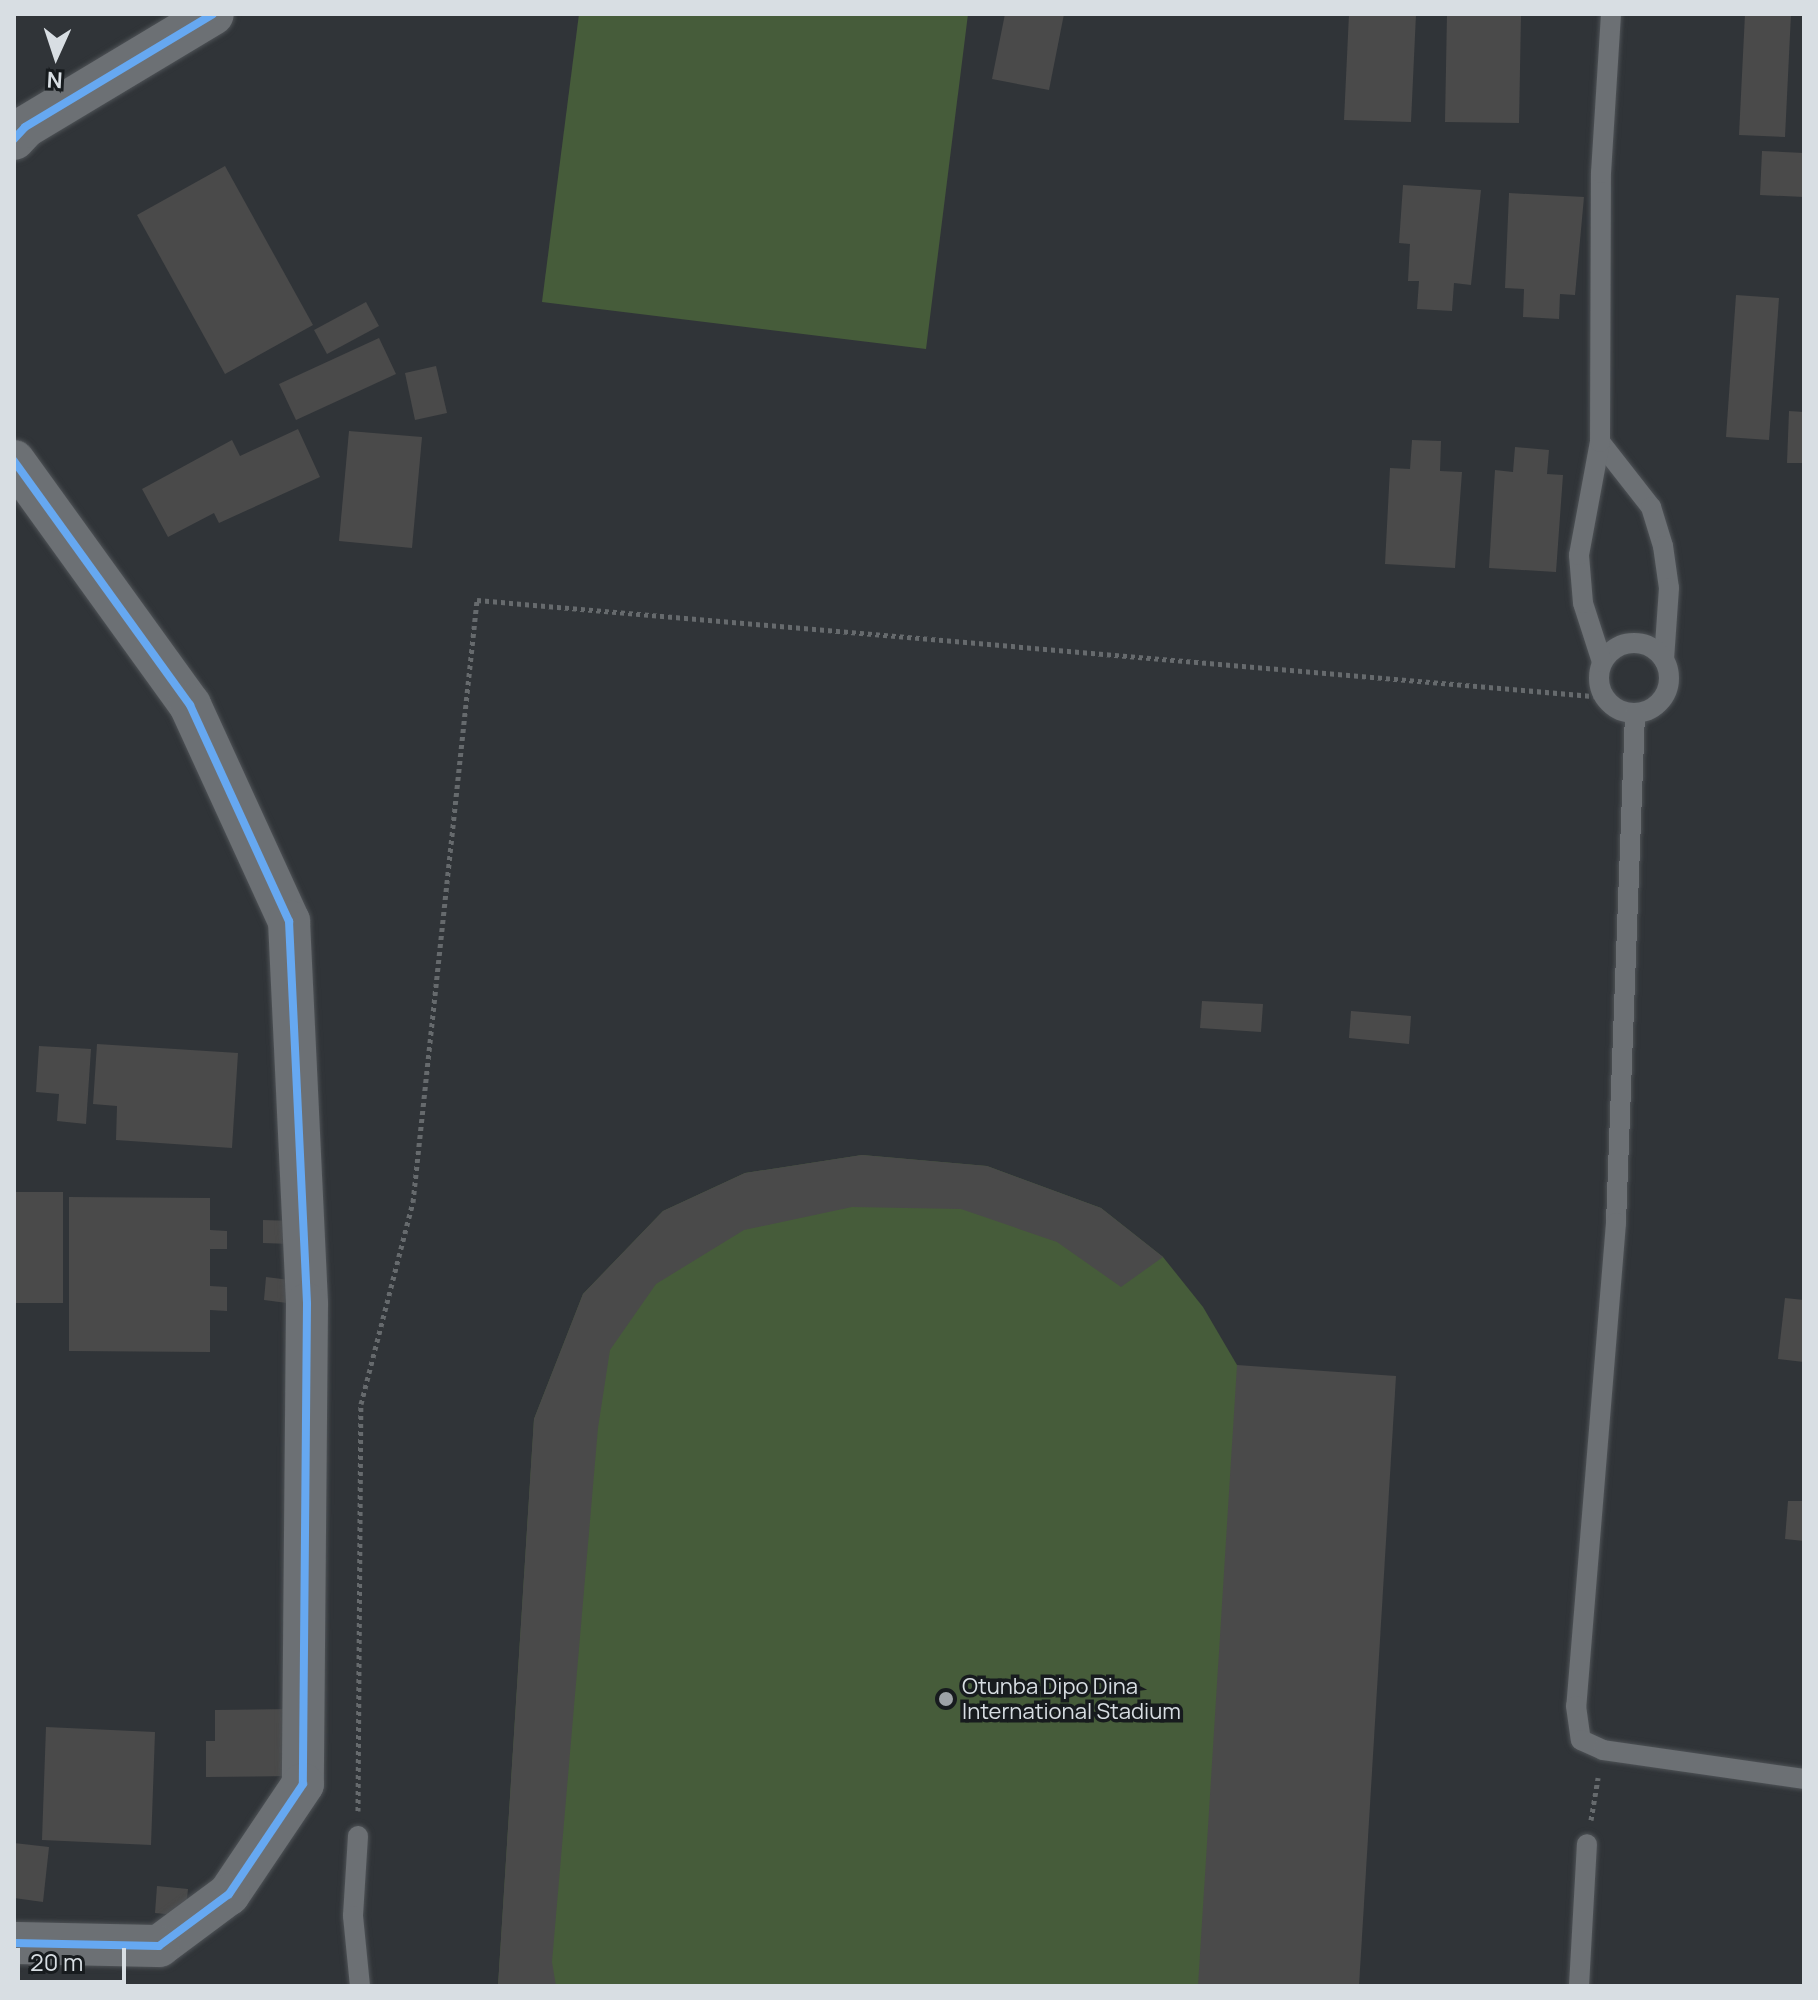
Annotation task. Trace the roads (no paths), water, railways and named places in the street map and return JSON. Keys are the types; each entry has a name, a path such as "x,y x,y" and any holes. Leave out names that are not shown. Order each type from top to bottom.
{"street":[{"path":"14,139 25,127 213,14"},
{"path":"14,461 190,705 289,921 307,1319 303,1784 229,1894 159,1946 14,1943"}],"lane":[{"path":"1602,662 1583,603 1579,555 1600,442 1601,173 1611,14"},
{"path":"1600,442 1651,507 1663,546 1669,588 1664,660 1670,684 1665,695 1657,705 1635,714 1612,706 1604,697 1598,673 1610,651 1633,643 1656,651 1664,660"},
{"path":"1635,714 1616,1223 1576,1706 1581,1740 1603,1750 1804,1779"},
{"path":"358,1836 353,1916 360,1986"},
{"path":"1579,1986 1587,1844"}],"place":[{"name":"Otunba Dipo Dina International Stadium","path":"946,1699"}]}
